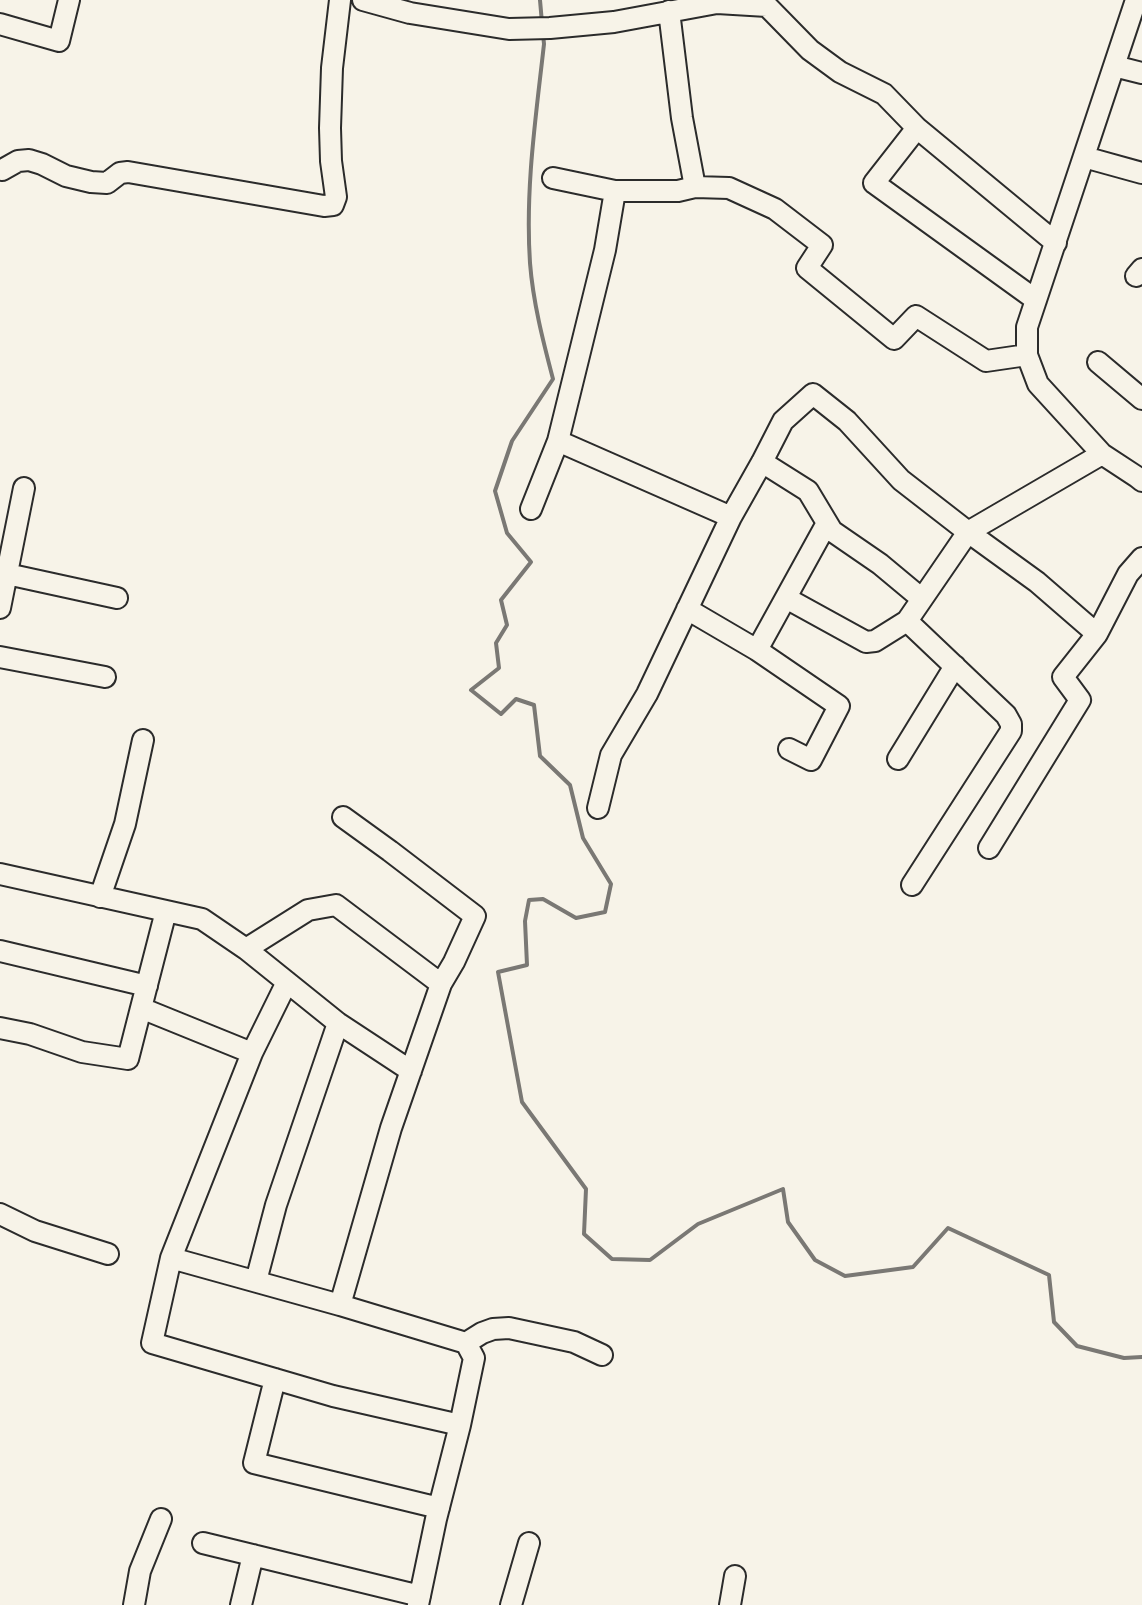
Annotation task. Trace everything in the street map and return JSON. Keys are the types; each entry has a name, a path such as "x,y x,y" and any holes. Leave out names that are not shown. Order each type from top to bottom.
{"street":[{"path":"0,24 59,41 69,0"},
{"path":"2,170 18,161 29,160 66,176 91,183 107,183 120,172 128,172 324,206 333,205 336,197 331,161 332,68 340,0"},
{"path":"363,0 410,13 509,29 614,22 717,2 768,3 810,50 840,72 884,94 917,128 1056,243"},
{"path":"1136,0 1027,327 1027,355 1038,384 1102,454 1140,476"},
{"path":"669,11 682,118 695,187"},
{"path":"1114,66 1142,73"},
{"path":"917,128 874,183 1036,300"},
{"path":"1084,157 1142,173"},
{"path":"553,178 615,191 678,191 695,187 729,188 775,209 822,245 807,268 894,339 916,316 986,361 1027,355"},
{"path":"531,509 558,441 605,250 615,191"},
{"path":"1098,362 1142,399"},
{"path":"598,808 611,755 647,694 730,517 783,421 813,394 847,421 901,480 1037,582 1097,634"},
{"path":"558,441 730,517"},
{"path":"786,598 866,642 875,641 907,621 968,532 1102,454"},
{"path":"762,462 808,491 832,531 880,564 922,599"},
{"path":"0,608 7,574 8,531 24,488"},
{"path":"757,650 827,523"},
{"path":"989,848 1080,700 1063,677 1097,634 1128,574 1142,558"},
{"path":"7,574 117,598"},
{"path":"687,609 757,650 839,706 811,760 789,749"},
{"path":"907,621 1006,715 1011,723 1011,731 912,885"},
{"path":"0,657 105,677"},
{"path":"898,759 955,666"},
{"path":"100,897 125,824 143,740"},
{"path":"340,1305 391,1128 441,984 475,916 343,818"},
{"path":"0,874 202,919 246,949 338,1023 411,1071"},
{"path":"246,949 308,910 336,905 441,984"},
{"path":"0,1028 30,1034 82,1052 129,1059 166,911"},
{"path":"0,951 147,986"},
{"path":"287,982 252,1053 171,1258 152,1343 333,1396 460,1425"},
{"path":"141,1008 252,1053"},
{"path":"256,1281 276,1205 338,1023"},
{"path":"0,1214 35,1231 108,1254"},
{"path":"171,1258 466,1343 474,1358 419,1601 203,1543"},
{"path":"466,1343 493,1329 509,1328 574,1342 602,1355"},
{"path":"275,1379 254,1463 439,1508"},
{"path":"134,1605 140,1571 161,1519"},
{"path":"511,1605 529,1543"},
{"path":"241,1605 253,1556"},
{"path":"730,1605 735,1576"}],"waterway":[{"path":"540,0 542,23"},
{"path":"543,34 544,44 530,180 529,235 533,292 553,379 512,441 495,491 507,533 531,562 501,600 507,625 496,643 499,668 471,690 501,714 516,699 534,705 540,756 570,785 583,838 611,884 605,912 576,918 543,899 529,900 525,921 527,965 498,972 522,1102 586,1189 584,1234 612,1259 650,1260 698,1224 783,1189 788,1222 815,1260 845,1276 913,1267 948,1228 1049,1275 1054,1322 1077,1346 1124,1358 1142,1357"}]}
